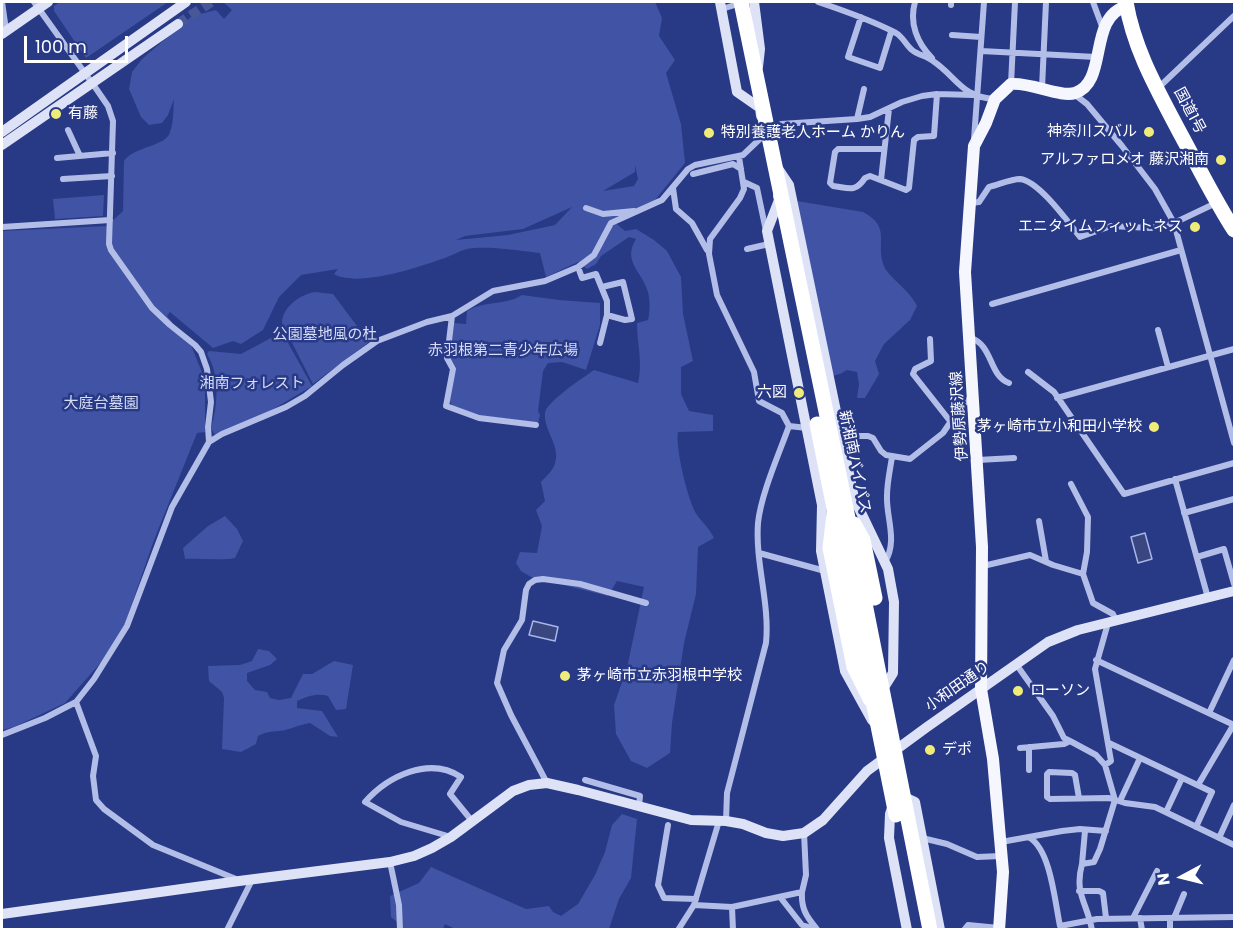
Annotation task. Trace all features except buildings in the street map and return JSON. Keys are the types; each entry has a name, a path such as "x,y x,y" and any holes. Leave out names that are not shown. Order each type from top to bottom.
{"highway":[{"name":"新湘南バイパス","path":"741,2 920,930"},
{"name":"新湘南バイパス","path":"724,4 840,510"},
{"name":"国道1号","path":"1126,4 1141,55 1157,90 1234,230"},
{"path":"840,510 863,540 873,590 886,661 879,712"},
{"name":"新湘南バイパス","path":"879,712 930,930"}],"main road":[{"path":"1011,84 1027,84 1073,94 1082,88 1092,78 1103,29 1117,10 1126,4"},
{"name":"伊勢原藤沢線","path":"999,929 1003,888 1002,856 993,759 981,689 983,566 965,272 974,146 995,99 1011,84"}],"street":[{"path":"2,2 4,32"},
{"path":"2,145 186,2"},
{"path":"747,2 724,4 737,93 760,108 778,171 786,179 854,498 885,562 894,602 893,672 881,692 879,712 897,791 889,825 891,849 907,930"},
{"path":"754,2 760,50 758,72 779,200 767,231"},
{"path":"818,2 861,17 900,36 914,51 941,67"},
{"path":"915,2 913,20 920,45 952,79 976,96"},
{"path":"974,146 984,2"},
{"path":"1011,84 1016,2"},
{"path":"1042,88 1046,2"},
{"path":"1093,2 1103,29"},
{"path":"4,32 41,3 108,106 112,121 109,244 152,308 201,352 207,369 211,402 209,442"},
{"path":"1157,90 1234,16"},
{"path":"861,17 848,57 880,68 891,32"},
{"path":"2,132 178,24"},
{"path":"952,35 981,36"},
{"path":"981,51 1096,57"},
{"path":"857,119 864,89"},
{"path":"884,148 838,149 835,152 830,183 832,186 855,189 870,176 906,190 909,188 914,140 918,137 934,136 937,94"},
{"path":"2,735 45,718 76,702 94,679 127,626 172,507 209,442 305,396 342,365 377,341 427,322 452,316 493,291 545,281 578,267 594,255 611,224 662,200 684,172 695,165 743,156 767,133 781,124 870,117 912,99 937,94 995,99"},
{"path":"1073,94 1087,104 1122,146 1155,189 1174,223 1234,443"},
{"path":"881,180 889,108"},
{"path":"68,130 80,156"},
{"path":"57,158 112,153"},
{"path":"709,254 710,239 740,198 744,182 739,157"},
{"path":"693,174 697,171 733,164 741,169"},
{"path":"63,179 112,176"},
{"path":"969,203 979,202 989,187 1022,180 1028,181 1038,189 1080,237 1111,226 1151,228 1174,223 1217,202"},
{"path":"744,182 757,188 767,231 823,511 820,546 845,671 879,712"},
{"path":"673,188 676,209 693,223 709,254 719,301 754,372 759,401 782,413 789,426 760,508 758,534 767,619 766,643 727,793 722,821 695,902 678,930"},
{"path":"776,207 793,206"},
{"path":"586,208 603,214 638,211"},
{"path":"2,227 110,220"},
{"path":"747,249 769,244"},
{"path":"992,304 1181,250"},
{"path":"578,267 582,278 596,274 607,301 607,315 600,343"},
{"path":"602,287 623,282 632,319 625,320 607,315"},
{"path":"452,316 447,358 453,369 446,406 479,418 536,425"},
{"path":"1158,330 1168,367"},
{"path":"969,337 981,343 998,376 1009,383"},
{"path":"930,339 931,361 915,369 913,374 950,421"},
{"path":"1058,398 1234,349"},
{"path":"1028,372 1049,387 1058,398 1124,494 1234,463"},
{"path":"841,436 868,436 873,438 881,451 892,457 910,459 943,433 950,421 973,396"},
{"path":"789,426 807,428"},
{"path":"885,562 890,543 891,524 887,496 892,457"},
{"path":"978,460 1014,458"},
{"path":"1175,480 1208,598"},
{"path":"1071,484 1086,511 1089,524 1083,574 1093,603 1113,614 1096,660 1095,669 1109,743 1111,761 1106,765"},
{"path":"1184,513 1234,499"},
{"path":"1040,521 1046,561"},
{"path":"1197,557 1224,549 1234,584"},
{"path":"759,553 825,571"},
{"path":"983,566 1023,555 1035,555 1053,565 1083,574"},
{"path":"547,783 497,683 504,650 522,620 529,584 543,579 580,584 645,603"},
{"name":"小和田通り","path":"804,833 823,820 851,787 889,750 1058,637 1112,621 1234,591"},
{"path":"1096,660 1234,724 1198,785"},
{"path":"1209,713 1234,660"},
{"path":"1016,664 1053,716 1064,738 1096,755 1106,765 1118,800"},
{"path":"76,702 96,756 93,776 96,800 104,809 153,845 239,881"},
{"path":"1020,748 1070,741"},
{"path":"1109,743 1212,792 1196,827"},
{"path":"1029,747 1029,770"},
{"path":"1082,864 1094,862 1118,800 1140,758"},
{"path":"451,837 401,822 365,802 395,777 427,768 453,772 461,777 450,794 472,821"},
{"path":"1079,798 1075,775 1049,772 1047,774 1047,796 1050,799 1118,800 1155,807 1234,845"},
{"path":"1166,812 1182,778"},
{"path":"585,780 640,796 639,806"},
{"path":"2,914 390,862 414,856 451,837 513,791 530,785 547,783 691,820 743,824 775,836 790,837 804,833 806,875 801,900 805,914 817,929"},
{"path":"897,791 900,795 915,802 940,930"},
{"path":"1219,838 1234,805"},
{"path":"889,825 893,820 910,819 921,833 976,857 1002,856"},
{"path":"668,825 658,885 664,898 732,907 802,892"},
{"path":"1001,842 1080,829 1106,831"},
{"path":"1085,831 1079,891 1092,930"},
{"path":"1030,838 1044,855 1059,926 1106,918 1234,917"},
{"path":"390,862 399,905 400,930"},
{"path":"1142,930 1137,918 1157,871"},
{"path":"227,930 252,879"},
{"path":"1079,891 1103,893 1106,918"},
{"path":"1170,930 1172,918 1184,894"},
{"path":"780,897 802,925 817,929"},
{"path":"732,907 733,930"},
{"path":"964,930 968,925 999,929"}],"green space":[{"path":"60,2 168,2 86,58 54,11 54,6"},
{"name":"大庭台墓園","path":"223,2 655,2 662,18 659,36 675,60 666,73 681,124 685,163 655,200 612,220 625,231 636,229 654,240 667,251 681,277 683,314 693,361 681,367 681,394 689,411 713,415 713,431 678,432 678,449 693,508 714,538 698,547 696,594 684,643 672,723 670,753 647,768 631,761 616,734 614,705 627,668 644,587 617,581 608,596 531,577 521,571 516,563 520,552 537,553 542,526 536,510 545,501 541,482 553,468 556,457 556,450 545,419 547,408 566,390 594,370 638,383 640,360 637,323 648,320 649,302 648,292 632,260 632,247 636,239 629,237 601,256 596,264 587,269 578,262 546,277 540,253 483,248 467,249 389,275 358,279 345,278 334,274 338,269 301,275 279,297 263,330 241,344 233,341 213,348 170,312 167,316 191,345 205,380 205,432 197,433 154,540 125,624 103,660 65,703 14,727 2,730 2,231 107,226 123,211 124,161 135,152 163,141 171,128 173,116 174,99 162,123 149,125 141,117 129,89 132,72 142,59 192,16 216,10 224,19 232,10","holes":["635,165 638,179 634,186 603,191 635,172","572,207 555,225 508,235 456,240 465,236 523,229"]},
{"path":"104,195 103,216 55,219 53,199"},
{"path":"797,201 863,212 872,218 880,230 884,266 917,306 910,320 884,344 875,361 879,374 865,398 857,398 859,384 857,372 847,370 832,376"},
{"name":"公園墓地風の杜","path":"315,292 333,294 369,342 313,384 282,323 285,312 293,302 304,295"},
{"name":"赤羽根第二青少年広場","path":"522,295 600,303 600,325 586,370 562,362 548,363 543,371 538,423 478,415 453,408 449,399 456,367 450,357 454,323 466,324 467,311 481,305 509,301"},
{"name":"湘南フォレスト","path":"282,332 312,386 270,411 215,435 211,428 215,410 216,381 207,354 209,351 241,354"},
{"path":"225,516 237,529 243,541 235,558 185,559 183,548 208,526"},
{"path":"258,649 269,651 277,659 270,665 247,673 247,681 255,690 267,692 270,698 279,700 291,698 303,674 312,674 334,661 353,665 346,709 336,710 328,696 324,695 297,701 297,708 322,711 338,737 330,736 310,723 258,736 256,744 241,752 222,749 224,698 222,692 209,681 208,666 240,665 252,661"},
{"path":"622,814 637,819 631,878 619,899 609,929 457,930 445,924 443,929 405,929 391,917 390,896 419,883 431,867 526,909 549,906 553,912 561,916 578,904 605,852 612,825"}],"shaded area":[{"path":"1145,533 1152,559 1138,563 1131,537"},
{"path":"533,621 558,627 555,641 529,635"}],"tunnel":[{"path":"178,24 211,2"}],"place":[{"name":"有藤","path":"56,114"},
{"name":"神奈川スバル","path":"1149,132"},
{"name":"特別養護老人ホーム かりん","path":"709,133"},
{"name":"アルファロメオ 藤沢湘南","path":"1221,160"},
{"name":"エニタイムフィットネス","path":"1195,227"},
{"name":"六図","path":"799,393"},
{"name":"茅ヶ崎市立小和田小学校","path":"1154,427"},
{"name":"茅ヶ崎市立赤羽根中学校","path":"565,676"},
{"name":"ローソン","path":"1018,691"},
{"name":"デポ","path":"930,750"}]}
